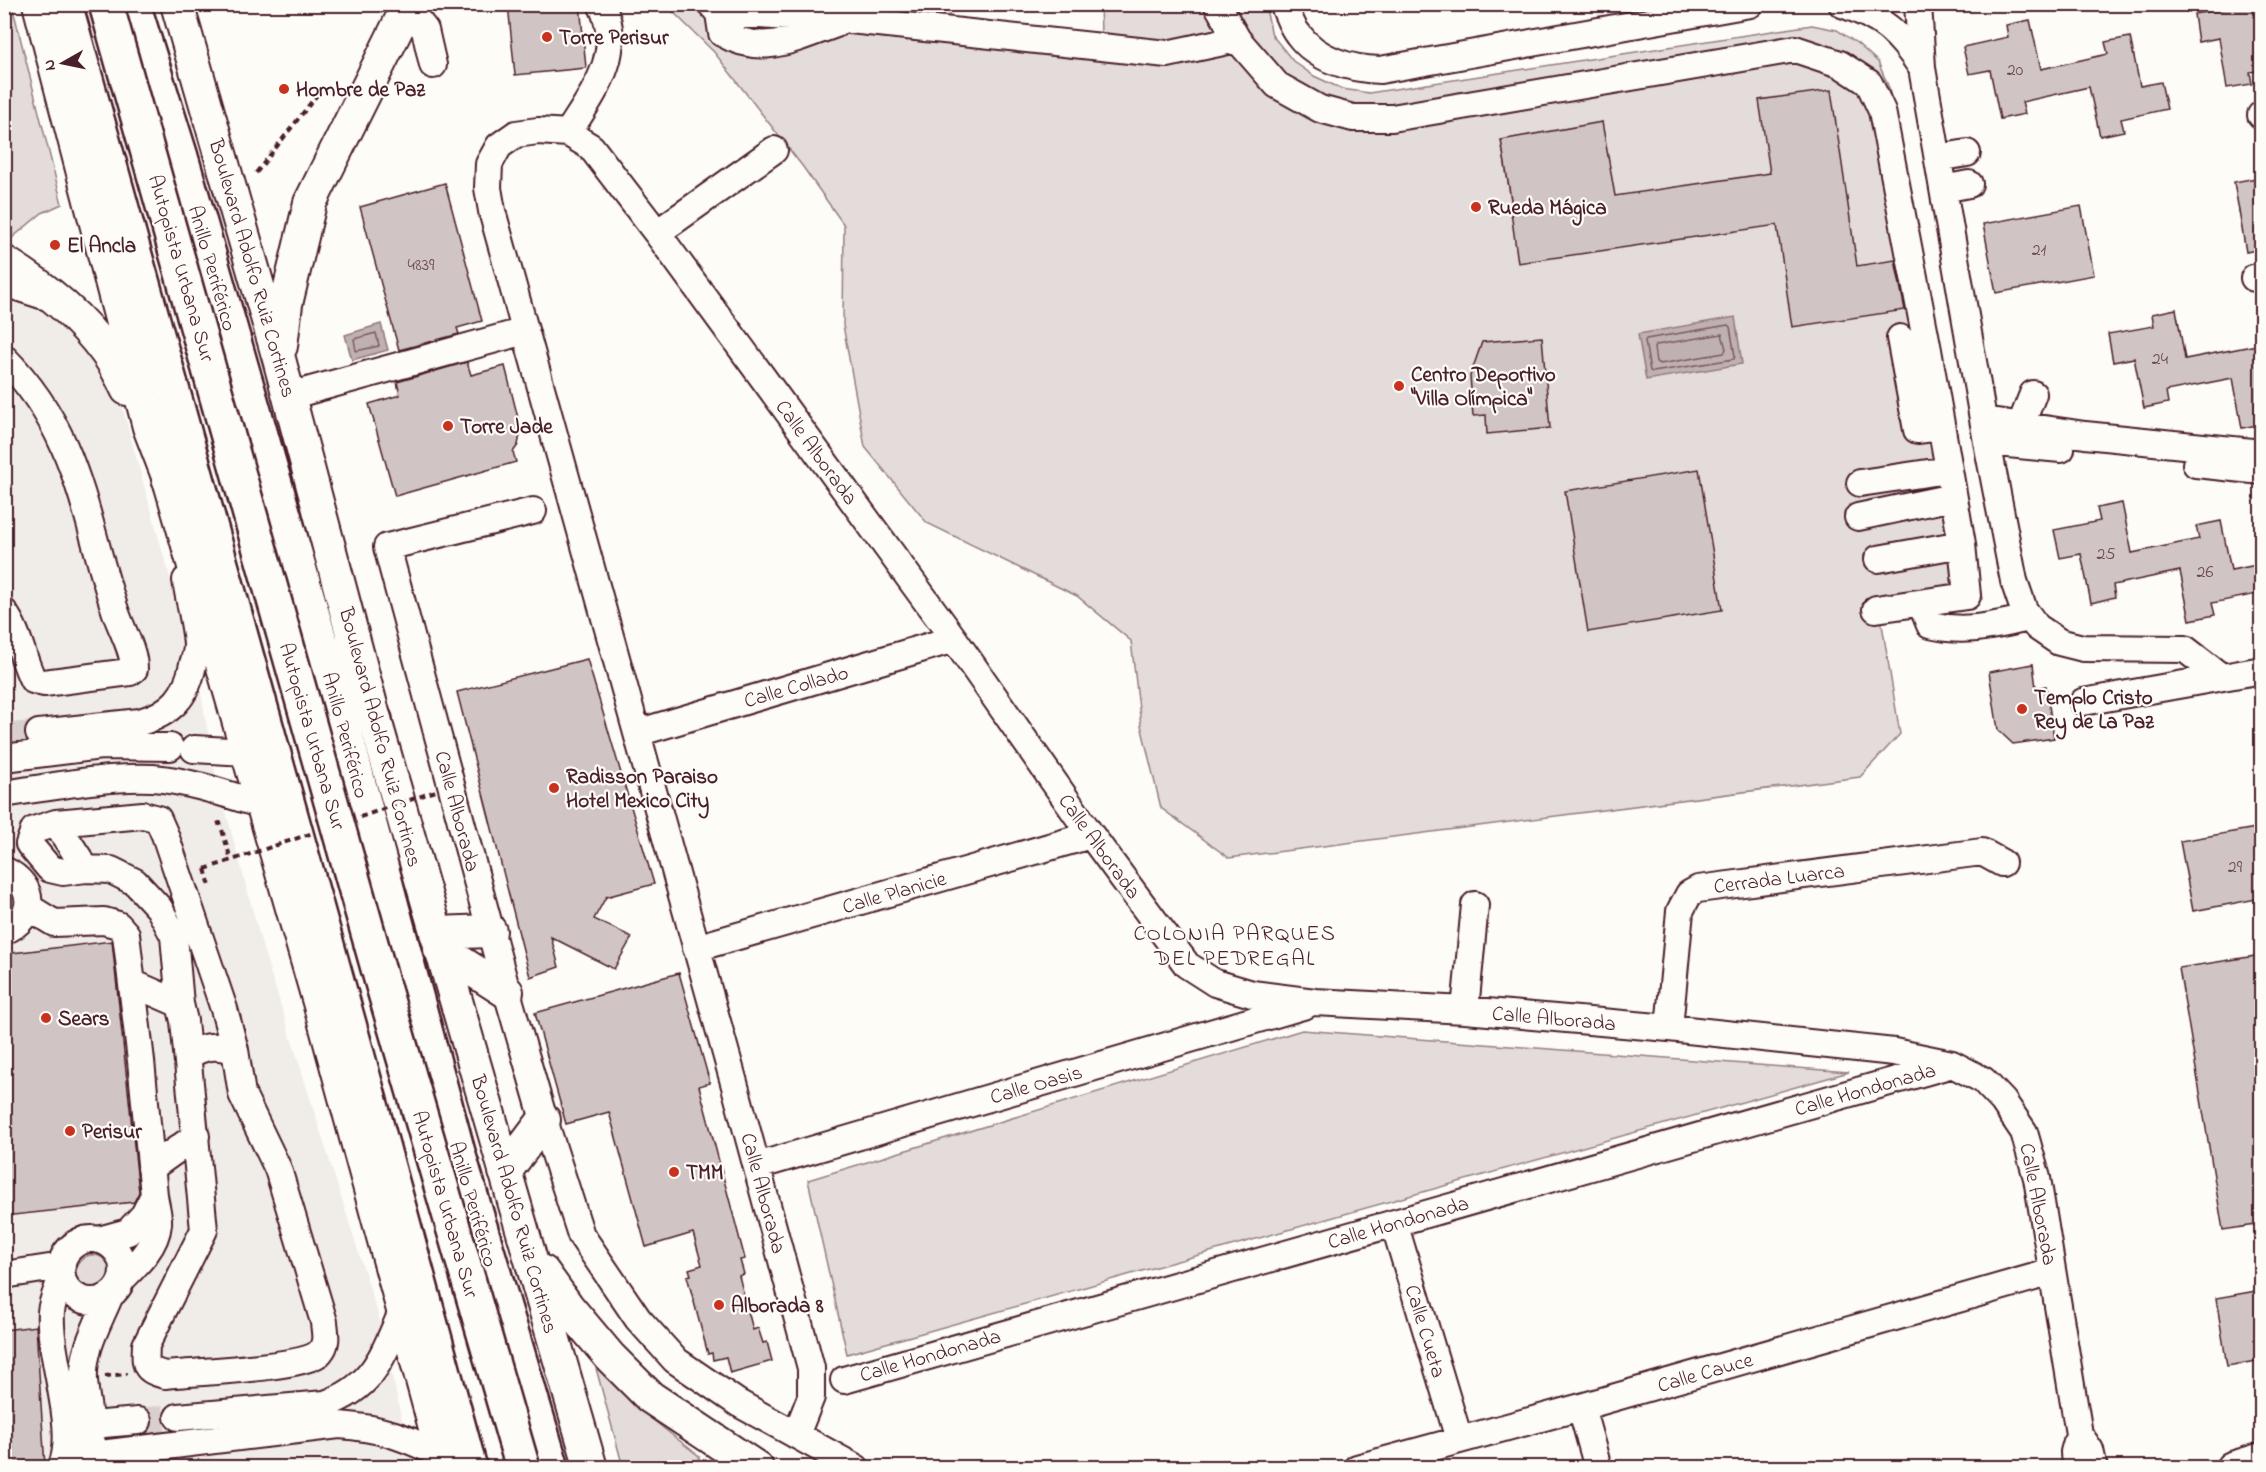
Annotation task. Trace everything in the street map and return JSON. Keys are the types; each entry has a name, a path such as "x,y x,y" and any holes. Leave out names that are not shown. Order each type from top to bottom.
{"highway":[{"path":"65,4 350,1024 448,1386 453,1463"},
{"name":"Autopista Urbana Sur","path":"88,4 270,652 504,1467"},
{"name":"Autopista Urbana Sur","path":"106,4 383,986 523,1467"},
{"name":"Anillo Periférico","path":"133,4 181,157 326,660 459,1156 552,1467"},
{"path":"95,116 150,360 164,433 169,479"},
{"path":"286,522 303,546 343,667 375,720"},
{"path":"319,1002 448,1386"}],"main road":[{"path":"39,4 149,427 169,479 319,1002 403,1310 453,1463"},
{"name":"Boulevard Adolfo Ruiz Cortines","path":"177,4 279,359 375,720 591,1467"},
{"path":"279,359 286,304 310,203 408,6"},
{"path":"4,262 58,300 83,324 107,353 149,427"},
{"path":"438,941 490,931"},
{"path":"438,941 507,992"},
{"path":"505,1172 544,1120"},
{"path":"528,1250 568,1307 593,1337 650,1396 757,1467"},
{"path":"2232,1467 2262,1459"}],"street":[{"path":"568,133 593,93 611,52 609,19 601,4"},
{"path":"1218,4 1237,39 1277,85 1320,109 1353,118 1392,118 1795,49 1840,64 1869,84 1882,111 1962,544 1967,596 1876,609"},
{"path":"1283,4 1298,34 1324,57 1357,69 1380,70 1749,4"},
{"path":"1842,4 1884,22 1906,43 1922,68"},
{"path":"1918,4 1922,68 1942,189 2014,581 2024,610 2037,627 2059,642 2083,648 2185,649 2220,676"},
{"path":"408,6 425,30 433,65"},
{"path":"715,9 850,20 1167,54 1237,39"},
{"name":"Calle Alborada","path":"796,1435 812,1397 811,1368 492,211 488,188 489,164 499,146 516,134 538,131 568,133 591,147 657,233 954,639 1091,835 1187,965 1215,983 1252,994 1315,1002 1465,1010 1669,1028 1894,1052 1952,1064 1983,1080 2003,1101 2024,1132 2037,1178 2079,1434 2074,1452 2075,1467"},
{"path":"657,233 774,150"},
{"path":"1938,158 1967,153"},
{"path":"1942,189 1969,184"},
{"path":"4,283 58,300"},
{"path":"289,396 525,331"},
{"path":"1900,338 1917,430 1941,427"},
{"path":"4,358 21,375 51,417 72,460 116,613 134,660 134,669 130,672 44,683 33,680 26,667 23,651 8,624"},
{"path":"2020,427 2033,394"},
{"path":"1985,431 2020,427 2086,425 2262,453"},
{"path":"1985,431 2262,471"},
{"path":"1860,483 1948,470"},
{"path":"39,733 140,722 154,718 173,706 184,693 190,681 197,646 169,479"},
{"path":"1858,517 1953,497"},
{"name":"Calle Alborada","path":"533,511 387,547 507,992 544,1120 581,1235 638,1319 675,1360 738,1403 855,1467"},
{"path":"1878,559 1962,544"},
{"path":"1921,603 1930,626 1952,630 1978,628 2030,618"},
{"name":"Calle Collado","path":"637,733 954,639"},
{"path":"2083,702 2262,670"},
{"path":"4,758 101,746 246,752"},
{"path":"10,793 91,781 154,778 195,785 262,805"},
{"path":"143,814 158,819 180,876 224,1009 236,1050 242,1094 278,1169 324,1322 326,1340 321,1351 313,1358 165,1375 148,1369 145,1362 146,1345 204,1230 174,936 159,908 135,882 111,870 86,869 63,872 50,869 29,844 34,830 56,823 143,814"},
{"path":"56,823 86,869"},
{"name":"Calle Planicie","path":"696,948 1091,835"},
{"name":"Cerrada Luarca","path":"1669,1028 1680,911 1689,894 1698,889 1982,852 2002,863"},
{"path":"4,931 15,927 23,919 28,907 28,895 23,883 6,868"},
{"path":"1465,1010 1475,905"},
{"path":"28,907 54,923 104,921 118,925 126,934 158,1223 153,1242 139,1263 116,1287 91,1301 81,1299 66,1286 62,1271"},
{"path":"132,983 182,1012 198,1026 206,1027 213,1023 224,1009"},
{"name":"Calle Oasis","path":"757,1166 1315,1002"},
{"path":"188,1056 208,1046 236,1050"},
{"name":"Calle Hondonada","path":"844,1380 1952,1064"},
{"path":"151,1168 196,1136"},
{"path":"99,1240 128,1232 144,1215 154,1195"},
{"name":"Calle Cueta","path":"1394,1223 1459,1439"},
{"path":"61,1467 65,1458 66,1428 56,1369 51,1311 65,1256 79,1242 88,1239 108,1243 121,1259 123,1269 87,1351 84,1378 92,1425 90,1461 339,1425 368,1427 399,1436 453,1463"},
{"path":"4,1275 62,1271"},
{"name":"Calle Cauce","path":"1357,1467 1581,1407 2052,1272"},
{"path":"178,1417 325,1404 340,1399 366,1381 380,1360 403,1310"},
{"path":"1581,1407 1598,1467"},
{"path":"92,1425 138,1421"},
{"name":"Calle Alborada","path":"2079,1434 2090,1450 2094,1467"}],"path":[{"path":"256,173 324,86"},
{"path":"217,824 220,823 231,860"},
{"path":"205,869 210,886"}],"shaded area":[{"path":"12,5 62,204 42,213 7,242 4,240 4,29"},
{"name":"Centro Deportivo \"Villa Olímpica\"","path":"666,5 948,5 950,20 1101,33 1100,5 1265,5 1272,35 1293,61 1314,76 1342,89 1369,93 1812,25 1837,30 1858,44 1878,62 1889,88 1982,599 1881,618 1900,734 1860,777 1229,858 1161,808 1141,725 1131,641 1077,596 927,523 865,447 843,325 844,225 803,167 714,52","holes":["1602,122 1511,200 1501,140"]},
{"path":"4,278 21,301 59,316 118,392 199,682 214,768 264,952 381,1324 409,1453 418,1467 5,1467"},
{"path":"1302,1030 1849,1072 847,1354 808,1180"},
{"path":"93,1255 105,1260 110,1272 105,1284 93,1289 81,1284 76,1272 81,1260"},
{"path":"594,1361 639,1409 699,1456 700,1467 623,1467"}],"water":[{"path":"1735,317 1742,364 1646,380 1638,334"},
{"path":"381,324 388,350 352,360 345,335"}],"building":[{"name":"Torre Perisur","path":"508,4 580,4 586,68 515,75"},
{"path":"2239,4 2262,4 2262,70 2250,72 2252,84 2227,88 2219,38 2198,42 2194,14 2240,6"},
{"path":"2030,20 2041,69 2108,54 2105,42 2130,37 2140,86 2161,82 2167,109 2121,119 2124,131 2100,136 2089,87 2022,102 2025,114 2000,119 1990,70 1969,74 1963,47 2008,37 2006,25"},
{"path":"1831,90 1857,266 1895,260 1905,310 1792,327 1777,225 1518,263 1511,212 1513,211 1501,140 1602,122 1615,196 1770,173 1759,100"},
{"path":"2262,177 2262,249 2246,252 2234,182"},
{"path":"445,183 482,321 457,328 459,334 399,350 360,207"},
{"path":"2081,206 2094,275 1996,293 1983,224"},
{"path":"2176,309 2185,359 2262,344 2262,424 2242,428 2233,378 2166,391 2168,403 2144,408 2134,358 2113,362 2108,334 2154,326 2152,314"},
{"path":"1542,337 1550,428 1487,434 1486,415 1473,416 1470,376 1482,342"},
{"name":"Torre Jade","path":"467,362 471,375 505,366 521,430 518,445 513,452 516,462 395,496 369,404 400,395 397,382"},
{"path":"1699,469 1722,610 1588,632 1565,491"},
{"path":"2122,503 2132,553 2199,539 2196,526 2221,521 2231,570 2262,564 2262,593 2212,603 2215,615 2190,620 2180,571 2113,585 2115,597 2091,603 2081,554 2060,558 2054,530 2100,521 2097,508"},
{"name":"Radisson Paraiso Hotel Mexico City","path":"587,659 654,884 606,897 594,919 632,937 614,969 551,937 559,967 530,977 457,692"},
{"name":"Templo Cristo Rey de La Paz","path":"2033,664 2036,688 2046,686 2054,738 2013,744 1998,730 1989,672"},
{"path":"2262,827 2262,898 2193,911 2180,841"},
{"name":"Perisur","path":"112,941 139,1192 134,1202 4,1216 4,954"},
{"path":"2262,955 2262,1224 2223,1230 2179,968"},
{"path":"679,973 710,1083 699,1086 745,1259 740,1260 744,1274 739,1276 753,1330 758,1328 763,1343 767,1342 772,1361 730,1373 726,1357 713,1360 712,1353 708,1354 687,1276 691,1275 689,1269 702,1265 693,1233 646,1247 609,1112 566,1124 535,1013"},
{"path":"2262,1290 2262,1360 2227,1366 2216,1298"},
{"path":"36,1326 45,1467 24,1461 18,1467 4,1467 4,1330"}],"tunnel":[{"path":"4,737 39,733"},
{"path":"138,1421 178,1417"}],"place":[{"name":"Torre Perisur","path":"547,37"},
{"name":"Hombre de Paz","path":"284,89"},
{"name":"Rueda Mágica","path":"1476,207"},
{"name":"El Ancla","path":"55,245"},
{"name":"Centro Deportivo \"Villa Olímpica\"","path":"1399,386"},
{"name":"Torre Jade","path":"448,426"},
{"name":"Templo Cristo Rey de La Paz","path":"2022,709"},
{"name":"Radisson Paraiso Hotel Mexico City","path":"554,788"},
{"name":"Sears","path":"46,1018"},
{"name":"Perisur","path":"70,1131"},
{"name":"TMM","path":"674,1172"},
{"name":"Alborada 8","path":"719,1305"}],"district":[{"name":"COLONIA PARQUES DEL PEDREGAL","path":"1235,944"}]}
